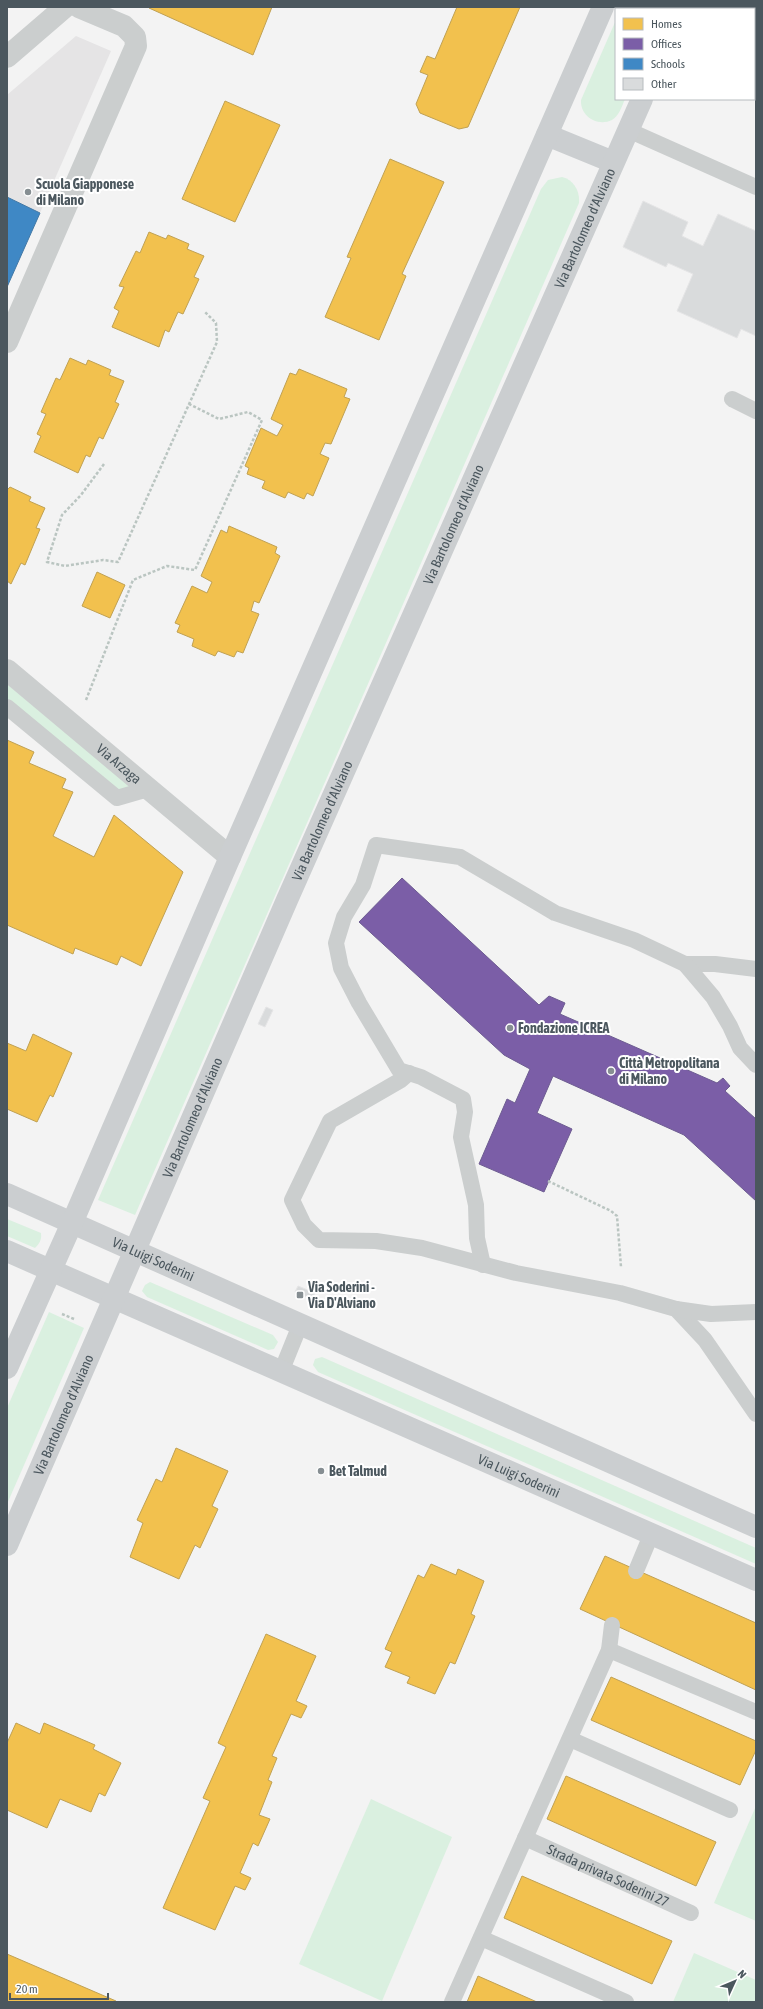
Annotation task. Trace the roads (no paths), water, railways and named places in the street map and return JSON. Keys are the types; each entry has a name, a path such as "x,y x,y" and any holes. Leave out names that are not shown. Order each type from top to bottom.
{"main road":[{"path":"7,1368 72,1223 230,857 603,7"},
{"name":"Via Bartolomeo d'Alviano","path":"7,1545 135,1250 642,100"},
{"path":"547,135 613,162"},
{"name":"Via Luigi Soderini","path":"7,1194 756,1527"},
{"name":"Via Luigi Soderini","path":"7,1251 756,1580"}],"street":[{"path":"7,57 65,7"},
{"path":"7,342 136,46 135,37 129,29 79,7"},
{"name":"Via Arzaga","path":"7,670 230,857"}],"lane":[{"path":"628,130 756,187"},
{"path":"732,399 756,411"},
{"path":"7,707 117,798 148,789"},
{"path":"483,1265 477,1238 476,1205 462,1137 465,1112 462,1099 409,1073 399,1070 359,1003 341,968 336,943 344,917 363,885 371,842 460,857 555,913 634,940 685,964 713,997 730,1026 740,1048 756,1065"},
{"path":"685,964 715,964 756,969"},
{"path":"409,1073 401,1080 330,1121 292,1200 304,1225 319,1240 376,1241 422,1248 483,1265 539,1278 620,1293 676,1309 711,1314 756,1312"},
{"path":"676,1309 705,1340 756,1414"},
{"path":"281,1372 300,1325"},
{"path":"636,1570 651,1535"},
{"path":"452,2002 609,1650 612,1625"},
{"path":"609,1650 756,1712"},
{"path":"570,1739 730,1810"},
{"name":"Strada privata Soderini 27","path":"525,1838 691,1913"},
{"path":"481,1938 626,2002"}],"place":[{"name":"Scuola Giapponese di Milano","path":"28,192"},
{"name":"Fondazione ICREA","path":"510,1028"},
{"name":"Città Metropolitana di Milano","path":"611,1071"},
{"name":"Via Soderini - Via D'Alviano","path":"300,1295"},
{"name":"Bet Talmud","path":"321,1471"}]}
